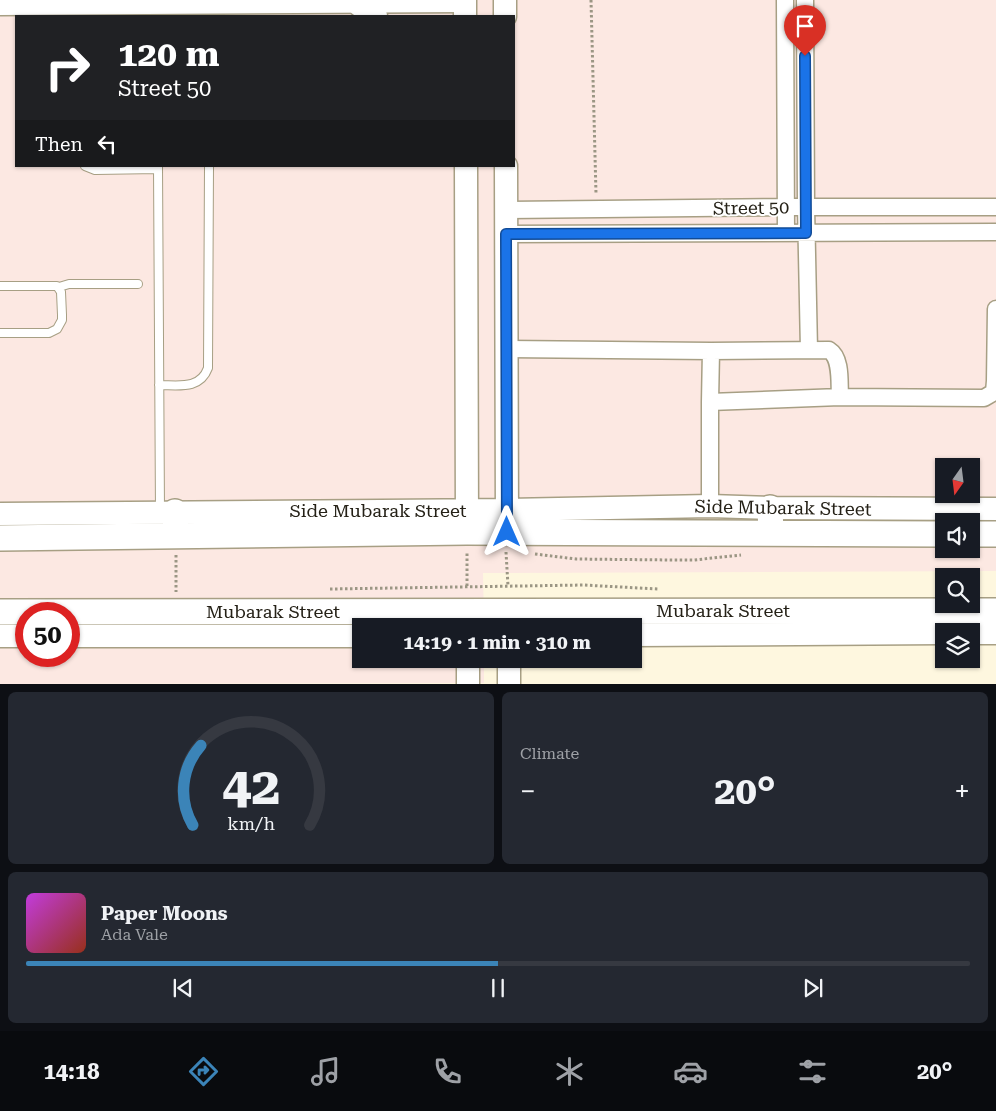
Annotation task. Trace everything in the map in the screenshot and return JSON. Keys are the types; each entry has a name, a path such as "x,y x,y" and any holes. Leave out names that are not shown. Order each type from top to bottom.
{"main road":[{"path":"505,0 505,15"},
{"path":"466,167 467,521"},
{"path":"506,167 507,511"},
{"path":"467,484 475,500 484,505 494,503 507,511"},
{"name":"Side Mubarak Street","path":"507,511 710,506 996,509"},
{"path":"770,508 772,533"},
{"path":"0,514 170,520 467,521 507,511 772,533 935,534"},
{"path":"0,538 170,520"},
{"path":"980,534 996,534"},
{"name":"Mubarak Street","path":"563,618 996,610"},
{"name":"Mubarak Street","path":"0,612 176,612 425,618"},
{"path":"642,635 935,633"},
{"path":"980,633 996,633"},
{"path":"0,636 15,636"},
{"path":"80,636 352,636"},
{"path":"468,668 468,684"},
{"path":"509,668 509,684"}],"street":[{"path":"785,0 786,233"},
{"path":"805,0 806,233 809,350"},
{"path":"0,6 78,11 367,10 465,7"},
{"name":"Street 50","path":"506,210 996,207"},
{"name":"Street 50","path":"506,234 996,232"},
{"path":"710,402 840,397 984,398 994,392 996,381 996,309"},
{"path":"506,349 829,350 836,356 840,397"},
{"path":"710,506 711,351"}],"lane":[{"path":"87,167 94,170 158,168 159,385 170,520"},
{"path":"159,385 191,385 202,379 208,368 209,167"},
{"path":"0,286 54,285 59,287 69,284 138,284"},
{"path":"0,333 49,333 53,331 62,320 61,292 59,287"}],"path":[{"path":"591,0 596,209"},
{"path":"507,511 509,618"},
{"path":"170,520 176,612"},
{"path":"467,521 467,618"}],"shaded area":[{"path":"0,0 996,0 996,571 980,571 980,568 935,568 935,571 483,573 484,618 352,618 352,668 484,668 484,683 0,684"}],"route":[{"path":"507,532 506,234 806,233 805,56"}]}
